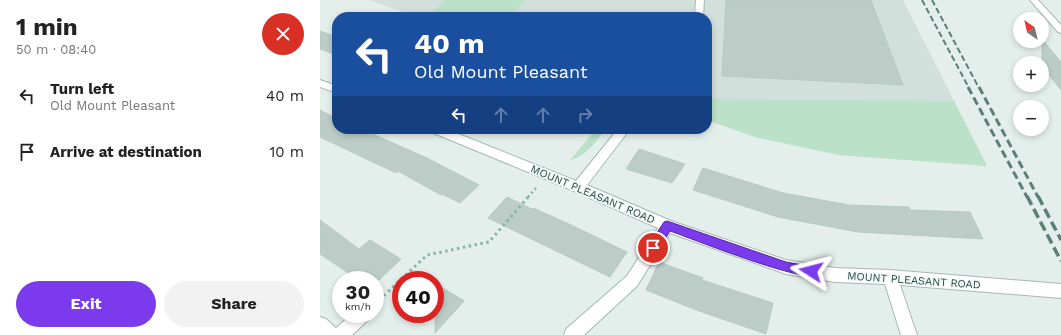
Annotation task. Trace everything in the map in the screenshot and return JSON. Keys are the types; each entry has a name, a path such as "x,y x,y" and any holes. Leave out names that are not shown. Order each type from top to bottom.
{"street":[{"path":"699,12 700,0"},
{"path":"1034,0 1061,30"},
{"path":"320,83 332,88"},
{"name":"MOUNT PLEASANT ROAD","path":"447,134 578,187 667,226 786,267 835,275 890,277 1061,291"},
{"path":"578,187 620,134"},
{"path":"572,335 632,281 667,226"},
{"path":"890,277 909,335"},
{"path":"340,335 354,323"},
{"path":"320,325 332,335"}],"path":[{"path":"384,295 426,255 489,242 548,175"}],"shaded area":[{"path":"369,0 903,0 987,166 839,155 755,137 712,122 712,12 403,12"}],"green space":[{"path":"444,0 525,0 514,12 433,12"},
{"path":"712,99 954,101 987,166 839,155 755,137 712,122"},
{"path":"592,134 602,134 586,152 575,159 570,160"}],"building":[{"path":"726,0 871,0 903,85 722,76"},
{"path":"320,31 332,35 332,53 320,49"},
{"path":"1049,47 1061,62 1061,90 1049,75 1049,56 1042,56 1042,48"},
{"path":"320,110 332,116 332,134 372,134 427,158 479,185 460,203 442,194 441,195 398,171 396,173 320,137"},
{"path":"639,149 685,164 672,183 626,169"},
{"path":"703,168 783,193 849,205 909,207 910,210 970,212 983,239 858,232 778,217 693,190"},
{"path":"507,197 569,224 627,252 610,277 488,218"},
{"path":"320,220 359,249 370,240 401,259 384,275 384,271 346,271 320,254"},
{"path":"659,262 703,278 702,280 773,303 766,334 699,311 646,290"},
{"path":"444,289 464,301 435,333 435,323 444,323"}],"railway":[{"path":"922,0 969,88"},
{"path":"932,0 979,88"},
{"path":"968,87 1027,197"},
{"path":"979,87 1038,197"},
{"path":"1027,196 1061,261"},
{"path":"1038,196 1061,240"}],"route":[{"path":"653,248 667,226 786,267 811,271"}]}
